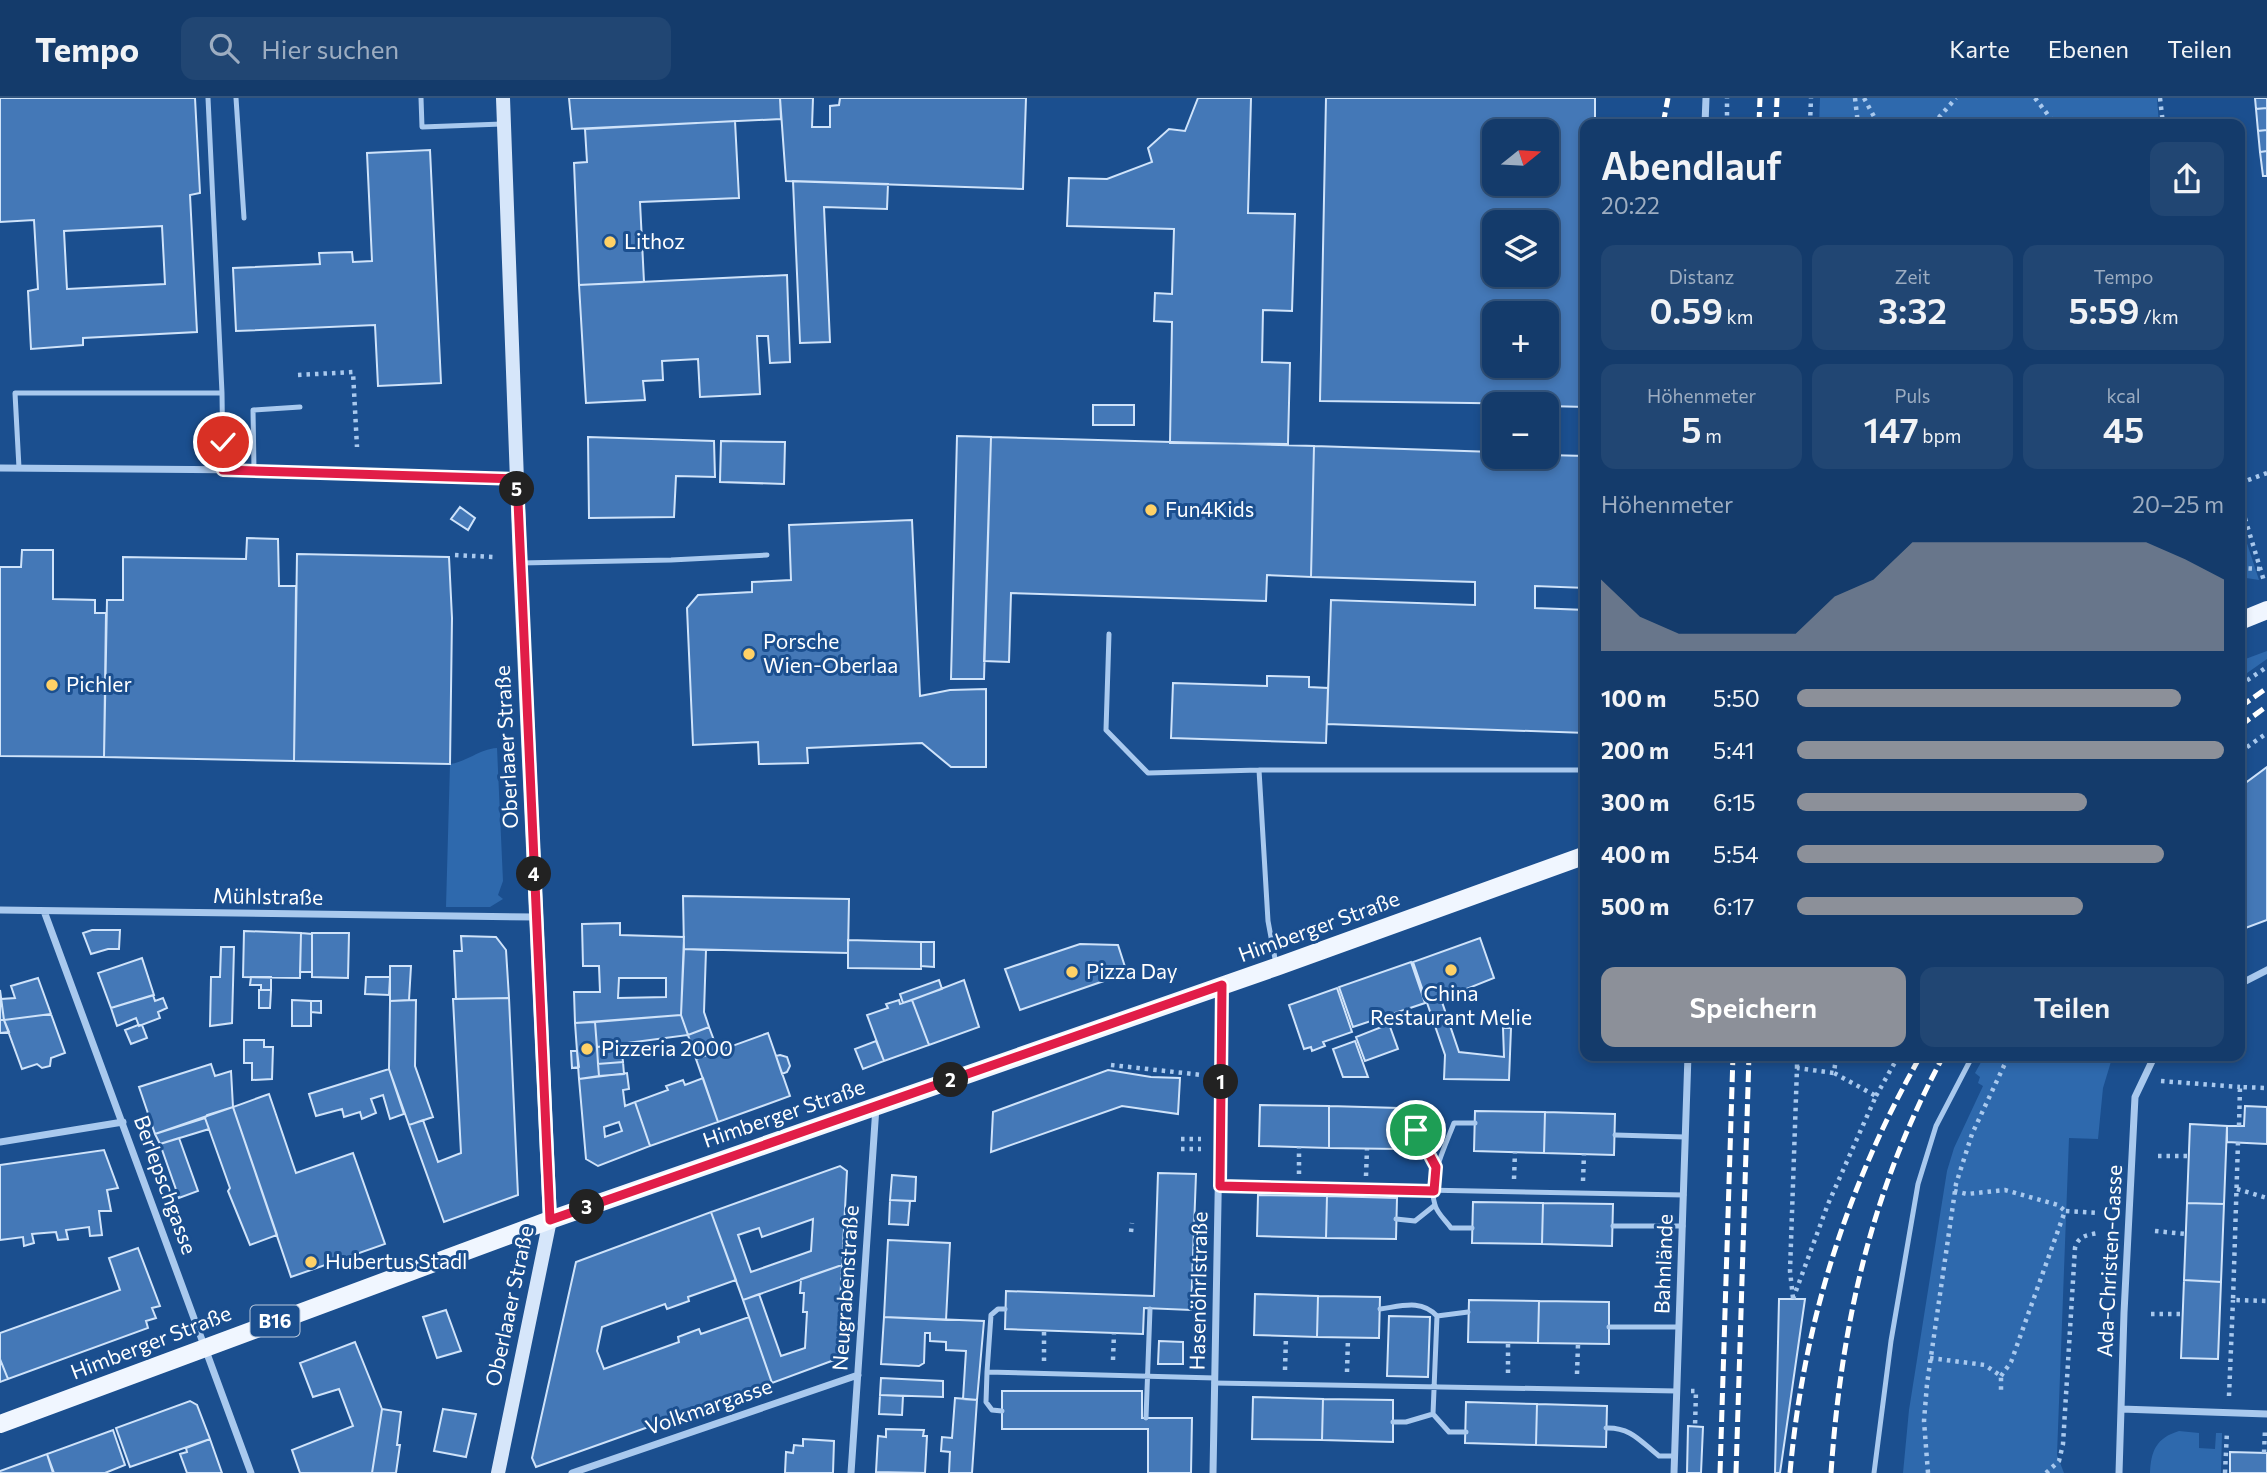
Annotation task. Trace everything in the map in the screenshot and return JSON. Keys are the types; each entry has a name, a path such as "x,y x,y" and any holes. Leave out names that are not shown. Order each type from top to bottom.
{"main road":[{"name":"Oberlaaer Straße","path":"498,1473 550,1220 520,563 503,98"},
{"path":"2245,619 2267,610"},
{"name":"Himberger Straße","path":"0,1424 550,1220 1276,967 1580,857"}],"street":[{"path":"1705,119 1706,98"},
{"path":"0,468 254,470 517,479"},
{"name":"Mühlstraße","path":"0,910 536,917"},
{"name":"Berlepschgasse","path":"44,911 251,1473"},
{"path":"2245,981 2267,970"},
{"name":"Hasenöhrlstraße","path":"1213,1473 1222,985"},
{"name":"Bahnlände","path":"1674,1473 1688,1061"},
{"name":"Ada-Christen-Gasse","path":"2119,1473 2135,1097 2152,1061"},
{"name":"Neugrabenstraße","path":"851,1473 876,1106"},
{"path":"0,1142 123,1122"},
{"name":"Volkmargasse","path":"572,1473 858,1375"},
{"path":"2121,1409 2266,1414"}],"lane":[{"path":"208,98 222,393 223,470"},
{"path":"236,98 244,218"},
{"path":"421,98 422,127 503,124"},
{"path":"19,468 15,393 222,393"},
{"path":"254,470 253,410 300,407"},
{"path":"520,563 767,555"},
{"path":"1109,634 1105,730 1148,773 1259,770 1580,770"},
{"path":"1259,770 1268,921 1276,967"},
{"path":"1874,1473 1891,1341 1918,1184 1936,1126 1970,1061"},
{"path":"1472,1228 1451,1228 1434,1205 1434,1191 1436,1167 1454,1123 1475,1123"},
{"path":"1398,1129 1416,1130 1436,1167"},
{"path":"1615,1135 1685,1137"},
{"path":"1220,1186 1684,1195"},
{"path":"1396,1219 1415,1220 1434,1205"},
{"path":"1612,1226 1682,1226"},
{"path":"1380,1309 1417,1304 1430,1309 1437,1316 1433,1414 1448,1432 1466,1433"},
{"path":"1002,1411 992,1410 986,1402 987,1372 991,1315 998,1309 1006,1310"},
{"path":"1146,1418 1150,1309"},
{"path":"1437,1316 1468,1312"},
{"path":"1609,1327 1679,1328"},
{"path":"987,1372 1285,1384 1677,1391"},
{"path":"1393,1422 1406,1422 1433,1414"},
{"path":"1606,1428 1620,1428 1659,1457 1675,1457"}],"path":[{"path":"1727,98 1727,119"},
{"path":"1810,119 1811,98"},
{"path":"1855,98 1857,119"},
{"path":"1864,98 1875,119"},
{"path":"1937,119 1956,98"},
{"path":"2035,98 2051,119"},
{"path":"2160,98 2162,119"},
{"path":"298,375 354,372 357,447"},
{"path":"2245,481 2267,473"},
{"path":"2245,518 2264,581"},
{"path":"455,555 493,557"},
{"path":"2245,568 2261,569"},
{"path":"2245,682 2267,667"},
{"path":"2245,748 2267,733"},
{"path":"1797,1061 1790,1271 1793,1299 1837,1180 1876,1096 1896,1061"},
{"path":"1835,1073 1836,1061"},
{"path":"1928,1473 1924,1421 1930,1358 1954,1191 1972,1134 2006,1061"},
{"path":"1111,1065 1202,1075"},
{"path":"1797,1068 1835,1073 1876,1096"},
{"path":"2143,1080 2267,1088"},
{"path":"2239,1126 2240,1087"},
{"path":"1181,1139 1201,1139"},
{"path":"2229,1396 2238,1142"},
{"path":"1181,1149 1201,1149"},
{"path":"2158,1156 2189,1156"},
{"path":"2237,1189 2267,1198"},
{"path":"1954,1191 1967,1194 2005,1190 2058,1205 2065,1211 2099,1213"},
{"path":"2001,1390 2001,1376 2011,1362 2065,1211"},
{"path":"1131,1232 1132,1223"},
{"path":"2155,1231 2186,1234"},
{"path":"2046,1473 2059,1461 2063,1444 2075,1248 2082,1237 2098,1233"},
{"path":"2233,1300 2267,1301"},
{"path":"2151,1314 2183,1314"},
{"path":"1285,1384 1286,1336"},
{"path":"1346,1385 1348,1338"},
{"path":"1930,1358 1985,1365 2001,1376"},
{"path":"2264,1453 2266,1414"},
{"path":"2225,1473 2227,1431"}],"shaded area":[{"path":"1820,98 2157,98 2159,119 1819,119"},
{"path":"2245,537 2259,580 2245,578"},
{"path":"2267,651 2267,659 2245,674 2245,659"},
{"path":"497,748 503,881 498,895 503,899 490,907 446,907 450,764"},
{"path":"1982,1061 2111,1061 2103,1088 2098,1139 2069,1138 2057,1455 2064,1473 1903,1473 1909,1410 1947,1171 1954,1148 1983,1086 1978,1083 1980,1077 1975,1073"},
{"path":"2179,1431 2199,1433 2199,1448 2215,1449 2216,1433 2222,1433 2221,1473 2150,1473 2156,1446 2165,1437"}],"building":[{"path":"0,98 195,98 200,193 190,195 197,332 83,338 83,345 31,349 28,291 38,289 34,220 0,222","holes":["162,226 165,284 67,289 64,231"]},
{"path":"569,98 780,98 781,119 572,129"},
{"path":"780,98 813,98 812,127 830,127 830,106 839,105 840,98 1026,98 1023,189 786,181"},
{"path":"1198,98 1251,98 1248,213 1295,214 1292,311 1263,310 1262,362 1290,363 1288,444 1170,443 1172,322 1154,321 1155,293 1172,294 1174,229 1067,226 1069,178 1107,179 1152,162 1148,148 1169,129 1185,131"},
{"path":"1326,98 1595,98 1595,119 1580,119 1580,407 1559,406 1559,392 1482,392 1482,403 1320,401"},
{"path":"2255,98 2267,98 2267,108 2256,109"},
{"path":"2267,108 2267,130 2258,131 2256,109"},
{"name":"Lithoz","path":"735,121 739,198 640,202 644,282 579,285 574,163 587,162 585,129"},
{"path":"2267,130 2267,151 2260,152 2258,131"},
{"path":"430,150 441,383 378,386 375,325 236,331 233,268 320,264 319,253 352,252 353,262 372,261 367,153"},
{"path":"2267,151 2267,176 2263,176 2260,152"},
{"path":"793,181 888,184 887,209 824,207 830,342 800,343"},
{"path":"787,275 790,362 770,363 768,336 757,336 760,394 700,397 698,359 662,361 663,380 643,381 645,400 586,403 579,285"},
{"path":"1093,405 1134,405 1134,425 1093,425"},
{"path":"957,436 991,437 984,679 951,679"},
{"path":"588,437 714,441 715,477 676,476 674,517 589,518"},
{"name":"Fun4Kids","path":"991,437 1314,446 1311,577 1267,575 1266,601 1011,593 1009,662 984,661"},
{"path":"721,441 785,442 784,484 720,482"},
{"path":"1314,446 1482,452 1482,469 1559,469 1559,455 1580,456 1580,588 1535,586 1535,608 1580,610 1580,733 1327,724 1331,600 1475,605 1475,582 1311,577"},
{"path":"460,507 475,518 468,530 451,519"},
{"path":"912,520 920,696 950,690 986,689 986,767 951,767 922,743 807,748 808,763 759,764 758,742 693,745 687,608 698,595 752,592 752,582 791,580 789,525"},
{"path":"247,538 278,539 279,586 296,586 294,761 104,757 107,600 123,600 123,557 246,559"},
{"name":"Pichler","path":"22,550 53,550 53,599 95,600 95,613 106,613 104,757 0,756 0,567 21,567"},
{"path":"297,554 449,557 452,618 450,764 294,761"},
{"path":"1267,676 1309,677 1309,687 1328,688 1326,743 1171,738 1173,683 1267,686"},
{"path":"2267,767 2267,920 2245,928 2245,783"},
{"path":"683,896 849,899 848,953 684,949"},
{"path":"620,923 620,935 684,937 681,1015 575,1023 574,992 600,992 599,966 583,966 582,924","holes":["619,978 666,978 666,997 618,998"]},
{"path":"92,930 120,930 119,949 91,954 83,933"},
{"path":"244,931 301,933 300,978 243,977"},
{"path":"301,933 312,934 312,972 300,972"},
{"path":"312,933 349,933 348,978 312,977"},
{"path":"461,936 496,937 506,950 509,998 456,999 454,951 462,951"},
{"path":"1480,938 1494,978 1441,999 1459,1052 1504,1057 1503,1028 1511,1028 1509,1080 1444,1079 1445,1055 1413,962"},
{"path":"848,940 921,942 921,969 848,968"},
{"path":"921,942 934,942 934,967 921,966"},
{"path":"1080,944 1118,945 1127,973 1020,1010 1005,969"},
{"path":"221,947 234,947 232,1023 210,1026 211,977 220,977"},
{"path":"684,949 706,950 704,1012 709,1027 688,1035 681,1015"},
{"path":"142,958 154,995 111,1008 98,973"},
{"path":"1411,962 1425,1003 1353,1027 1339,987"},
{"path":"390,966 411,966 409,1000 390,1001"},
{"path":"251,977 271,977 271,990 261,990 261,985 250,985"},
{"path":"366,977 390,977 389,995 365,994"},
{"path":"38,978 51,1014 4,1020 1,999 15,998 11,986"},
{"path":"939,980 942,989 903,1003 900,994"},
{"path":"964,980 979,1027 929,1045 912,1000"},
{"path":"1337,988 1352,1032 1323,1042 1325,1046 1312,1051 1311,1047 1304,1049 1289,1005"},
{"path":"0,990 4,1020 0,1020"},
{"path":"259,990 271,990 270,1008 259,1008"},
{"path":"153,995 155,1001 163,998 167,1008 158,1012 160,1018 139,1026 136,1018 117,1026 111,1008"},
{"path":"509,998 518,1195 444,1222 409,1125 423,1120 438,1162 461,1153 453,999"},
{"path":"292,1000 311,1001 311,1026 292,1026"},
{"path":"416,1000 415,1066 433,1117 409,1125 389,1069 390,1001"},
{"path":"899,1000 900,1004 912,1000 929,1045 884,1061 867,1015 888,1008 886,1004"},
{"path":"311,1001 321,1001 321,1013 311,1012"},
{"path":"51,1014 65,1053 51,1058 50,1066 42,1068 37,1064 22,1069 4,1020"},
{"path":"681,1015 688,1035 597,1047 595,1022"},
{"path":"0,1020 4,1020 9,1032 0,1033"},
{"name":"Pizzeria 2000","path":"595,1022 599,1076 579,1079 575,1023"},
{"path":"1389,1024 1398,1049 1365,1061 1356,1037"},
{"path":"142,1025 147,1038 131,1044 125,1030"},
{"path":"709,1027 718,1051 696,1059 688,1035"},
{"path":"768,1033 790,1096 718,1122 696,1059"},
{"path":"244,1040 264,1040 264,1047 273,1047 272,1079 252,1080 252,1063 244,1063"},
{"path":"876,1041 884,1061 863,1069 855,1049"},
{"path":"1355,1041 1368,1077 1343,1077 1333,1049"},
{"path":"621,1044 623,1062 598,1064 597,1047"},
{"path":"571,1051 577,1051 579,1067 572,1068"},
{"path":"776,1056 787,1057 790,1066 787,1072 782,1074"},
{"path":"623,1062 624,1074 599,1076 598,1064"},
{"path":"211,1064 215,1076 231,1071 233,1107 155,1134 139,1087"},
{"path":"389,1069 404,1114 390,1119 383,1095 371,1099 376,1113 362,1119 360,1112 344,1117 342,1109 316,1116 309,1094"},
{"path":"1108,1070 1151,1077 1180,1078 1178,1114 1122,1106 991,1152 993,1112"},
{"path":"627,1073 629,1089 623,1090 625,1106 635,1102 650,1146 598,1166 586,1159 579,1079"},
{"path":"703,1078 718,1122 650,1146 635,1102 668,1090 666,1086 683,1080 685,1085"},
{"path":"269,1094 296,1173 353,1153 385,1244 291,1277 233,1107"},
{"path":"1260,1105 1329,1106 1329,1148 1259,1146"},
{"path":"1329,1106 1399,1108 1398,1149 1329,1148"},
{"path":"2245,1106 2267,1107 2267,1144 2227,1142 2227,1126 2244,1126"},
{"path":"233,1107 277,1235 250,1245 228,1191 230,1188 205,1118"},
{"path":"1475,1111 1545,1112 1544,1153 1474,1151"},
{"path":"1545,1112 1615,1114 1614,1155 1544,1153"},
{"path":"205,1118 209,1129 160,1144 155,1134"},
{"path":"619,1122 622,1131 605,1137 604,1127"},
{"path":"2190,1124 2227,1126 2224,1204 2187,1203"},
{"path":"179,1138 198,1191 179,1198 160,1144"},
{"path":"104,1150 118,1188 107,1190 111,1211 99,1211 102,1235 90,1236 89,1227 66,1230 68,1239 58,1240 56,1232 32,1234 34,1243 24,1246 23,1237 0,1240 0,1165"},
{"path":"840,1166 847,1171 842,1265 743,1300 711,1212","holes":["813,1219 811,1251 751,1272 738,1235 759,1228 762,1237"]},
{"path":"1158,1173 1196,1174 1191,1310 1144,1308 1143,1334 1005,1329 1006,1291 1154,1296"},
{"path":"892,1175 916,1177 915,1201 890,1200"},
{"path":"1258,1195 1327,1196 1326,1238 1257,1236"},
{"path":"1327,1196 1397,1198 1396,1239 1326,1238"},
{"path":"890,1200 910,1201 908,1225 889,1224"},
{"path":"1473,1202 1543,1203 1542,1244 1472,1243"},
{"path":"1543,1203 1613,1204 1612,1246 1542,1244"},
{"path":"2187,1203 2224,1204 2221,1282 2184,1280"},
{"path":"711,1212 736,1280 688,1297 689,1301 667,1309 665,1304 602,1327 597,1351 604,1369 679,1342 678,1337 699,1329 701,1334 749,1317 772,1383 536,1467 532,1458 576,1262"},
{"path":"888,1240 950,1243 946,1320 884,1317"},
{"path":"138,1248 160,1306 152,1308 156,1318 146,1321 148,1328 8,1379 0,1359 0,1333 120,1290 109,1258"},
{"path":"842,1265 837,1359 772,1383 743,1300 759,1294 781,1356 805,1348 807,1312 803,1312 804,1293 800,1293 801,1279"},
{"path":"2184,1280 2221,1282 2218,1359 2181,1358"},
{"path":"1255,1294 1318,1296 1317,1337 1254,1335"},
{"path":"1318,1296 1380,1297 1379,1338 1317,1337"},
{"path":"1779,1299 1805,1299 1780,1473 1775,1473"},
{"path":"1469,1300 1539,1301 1538,1343 1468,1342"},
{"path":"1539,1301 1609,1302 1609,1344 1538,1343"},
{"path":"446,1310 461,1351 437,1358 423,1317"},
{"path":"1389,1316 1430,1317 1428,1377 1387,1376"},
{"path":"884,1317 984,1321 977,1400 963,1399 966,1351 946,1350 946,1342 930,1341 930,1333 925,1333 924,1363 919,1366 881,1364"},
{"path":"1159,1341 1183,1342 1183,1364 1158,1364"},
{"path":"355,1342 382,1409 372,1473 300,1473 292,1450 353,1426 339,1389 313,1397 300,1363"},
{"path":"0,1359 8,1379 0,1382"},
{"path":"881,1378 943,1381 943,1397 880,1395"},
{"path":"1002,1391 1142,1391 1142,1418 1192,1418 1191,1473 1148,1473 1148,1429 1002,1429"},
{"path":"880,1395 903,1396 902,1415 879,1414"},
{"path":"1253,1397 1323,1399 1322,1440 1252,1439"},
{"path":"955,1398 977,1400 972,1473 949,1473 950,1452 941,1451 942,1437 952,1438"},
{"path":"1323,1399 1393,1400 1393,1442 1322,1440"},
{"path":"190,1401 197,1405 210,1439 130,1467 116,1428"},
{"path":"1466,1402 1537,1404 1536,1445 1465,1443"},
{"path":"1537,1404 1607,1406 1606,1447 1536,1445"},
{"path":"382,1409 401,1412 396,1473 372,1473"},
{"path":"443,1409 476,1414 466,1457 434,1451"},
{"path":"1688,1426 1703,1427 1701,1473 1687,1473"},
{"path":"886,1429 924,1430 923,1436 927,1436 925,1473 876,1472 878,1436 886,1437"},
{"path":"113,1430 125,1465 105,1473 54,1473 47,1454"},
{"path":"210,1439 222,1473 187,1473 180,1454 187,1452 186,1448"},
{"path":"803,1439 834,1441 833,1473 785,1473 786,1452 793,1453 794,1445 803,1446"},
{"path":"2230,1452 2267,1453 2267,1473 2230,1473"},
{"path":"47,1454 53,1473 0,1473 0,1471"}],"railway":[{"path":"1664,119 1668,98"},
{"path":"1759,119 1760,98"},
{"path":"1776,119 1777,98"},
{"path":"2245,703 2267,688"},
{"path":"2245,722 2267,706"},
{"path":"1720,1473 1733,1061"},
{"path":"1736,1473 1749,1061"},
{"path":"1790,1473 1806,1363 1833,1257 1871,1154 1918,1061"},
{"path":"1831,1473 1843,1363 1864,1258 1897,1155 1941,1061"}],"place":[{"name":"Lithoz","path":"610,242"},
{"name":"Fun4Kids","path":"1151,510"},
{"name":"Porsche Wien-Oberlaa","path":"749,654"},
{"name":"Pichler","path":"52,685"},
{"name":"China Restaurant Melie","path":"1451,970"},
{"name":"Pizza Day","path":"1072,972"},
{"name":"Pizzeria 2000","path":"587,1049"},
{"name":"Hubertus Stadl","path":"311,1262"}],"route":[{"path":"223,442 223,470 517,479 550,1220 1222,985 1220,1186 1434,1191 1436,1167 1416,1130"}]}
